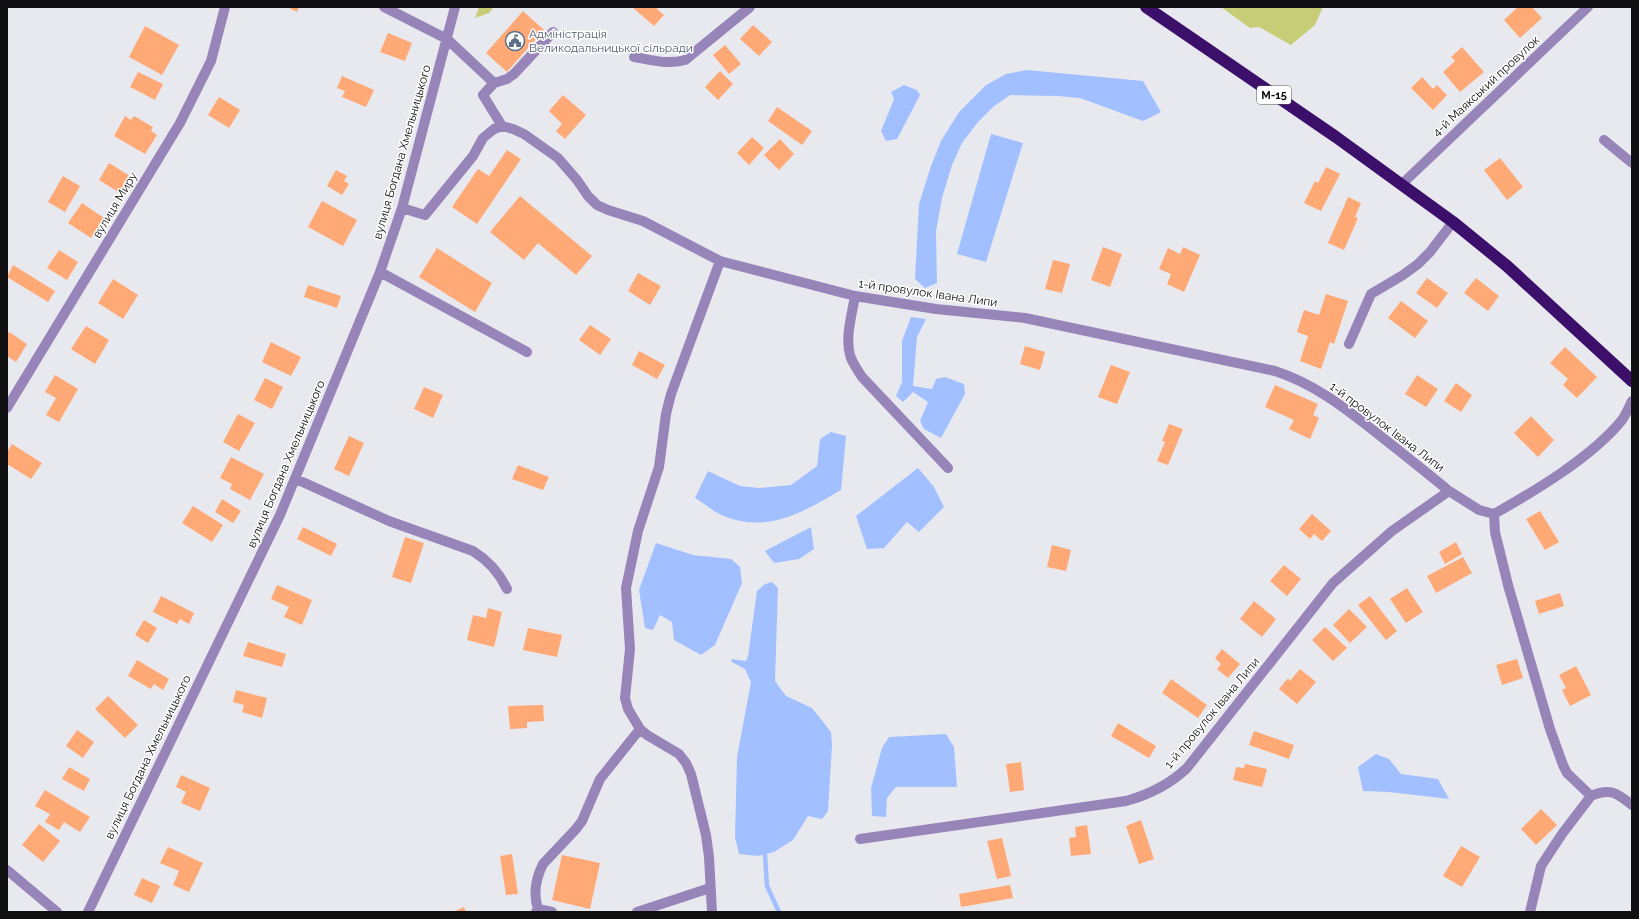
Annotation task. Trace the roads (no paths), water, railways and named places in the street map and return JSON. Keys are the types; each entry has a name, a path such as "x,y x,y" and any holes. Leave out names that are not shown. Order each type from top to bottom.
{"highway":[{"name":"М-15","path":"1146,7 1402,184 1453,222 1507,266 1632,381"}],"street":[{"name":"вулиця Миру","path":"7,408 180,123 211,61 225,7"},
{"path":"384,7 447,39 494,83"},
{"name":"вулиця Богдана Хмельницького","path":"88,912 280,515 380,272 402,208 455,7"},
{"path":"634,57 666,63 675,63 685,60 750,7"},
{"name":"4-й Маякський провулок","path":"1402,184 1588,7"},
{"path":"402,208 424,215 473,156 483,138 494,129 502,126 483,95 494,83 508,79 514,74 553,32"},
{"name":"1-й провулок Івана Липи","path":"502,126 524,134 558,158 597,205 643,221 720,261 855,296 896,304 1025,318 1274,371 1292,377 1307,384 1344,407 1449,491 1479,510 1494,514"},
{"path":"1604,140 1632,163"},
{"path":"1349,344 1371,294 1403,275 1418,264 1430,252 1453,222"},
{"path":"712,912 709,857 706,835 691,774 686,762 679,754 647,735 640,729 628,709 625,698 630,649 626,588 638,531 659,467 670,394 720,261"},
{"path":"380,272 527,352"},
{"path":"855,296 849,345 850,355 854,364 862,377 948,468"},
{"path":"1592,796 1567,773 1560,758 1508,585 1495,532 1494,514 1580,459 1608,435 1623,418 1632,401"},
{"path":"296,479 389,521 474,551 495,568 507,589"},
{"name":"1-й провулок Івана Липи","path":"860,839 1126,801 1136,798 1170,782 1186,768 1333,583 1392,531 1449,491"},
{"path":"552,912 537,911 535,891 543,864 582,821 600,779 640,729"},
{"path":"1530,912 1542,866 1562,834 1592,796 1602,792 1613,792 1632,806"},
{"path":"7,870 57,912"},
{"path":"637,912 710,888"}],"water":[{"path":"1027,70 1143,81 1161,112 1143,121 1080,98 1057,96 1010,95 993,107 978,122 962,143 952,165 942,198 936,231 937,283 925,288 915,279 919,204 941,141 959,112 986,85 1006,74"},
{"path":"904,85 917,90 920,95 897,139 886,141 881,131 894,99 891,92"},
{"path":"991,134 1023,143 986,262 957,254"},
{"path":"911,317 926,319 917,337 913,386 932,389 936,379 945,377 964,384 965,394 941,438 924,429 920,421 928,402 913,392 903,402 896,396 902,382 902,341"},
{"path":"831,432 846,436 841,490 800,512 772,521 742,521 726,517 695,498 708,471 740,486 759,488 791,485 817,466 820,439"},
{"path":"918,468 934,487 944,507 919,532 907,522 884,548 867,549 856,516"},
{"path":"811,527 814,549 799,559 774,563 765,551"},
{"path":"656,543 693,555 731,559 740,567 742,583 715,645 701,655 674,640 672,622 660,615 653,630 645,628 639,590"},
{"path":"772,582 778,588 775,681 786,696 812,708 831,732 832,745 828,811 822,819 808,816 793,840 774,852 758,856 739,854 735,837 737,757 751,682 745,669 732,662 731,659 746,661 757,591 765,584"},
{"path":"946,734 954,747 957,787 896,787 887,798 886,817 872,816 871,788 882,748 889,737"},
{"path":"1376,754 1389,759 1401,774 1438,779 1449,799 1389,792 1363,791 1358,767"}],"waterway":[{"path":"765,855 767,886 779,912"}],"place":[{"name":"Адміністрація Великодальницької сільради","path":"515,41"}]}
